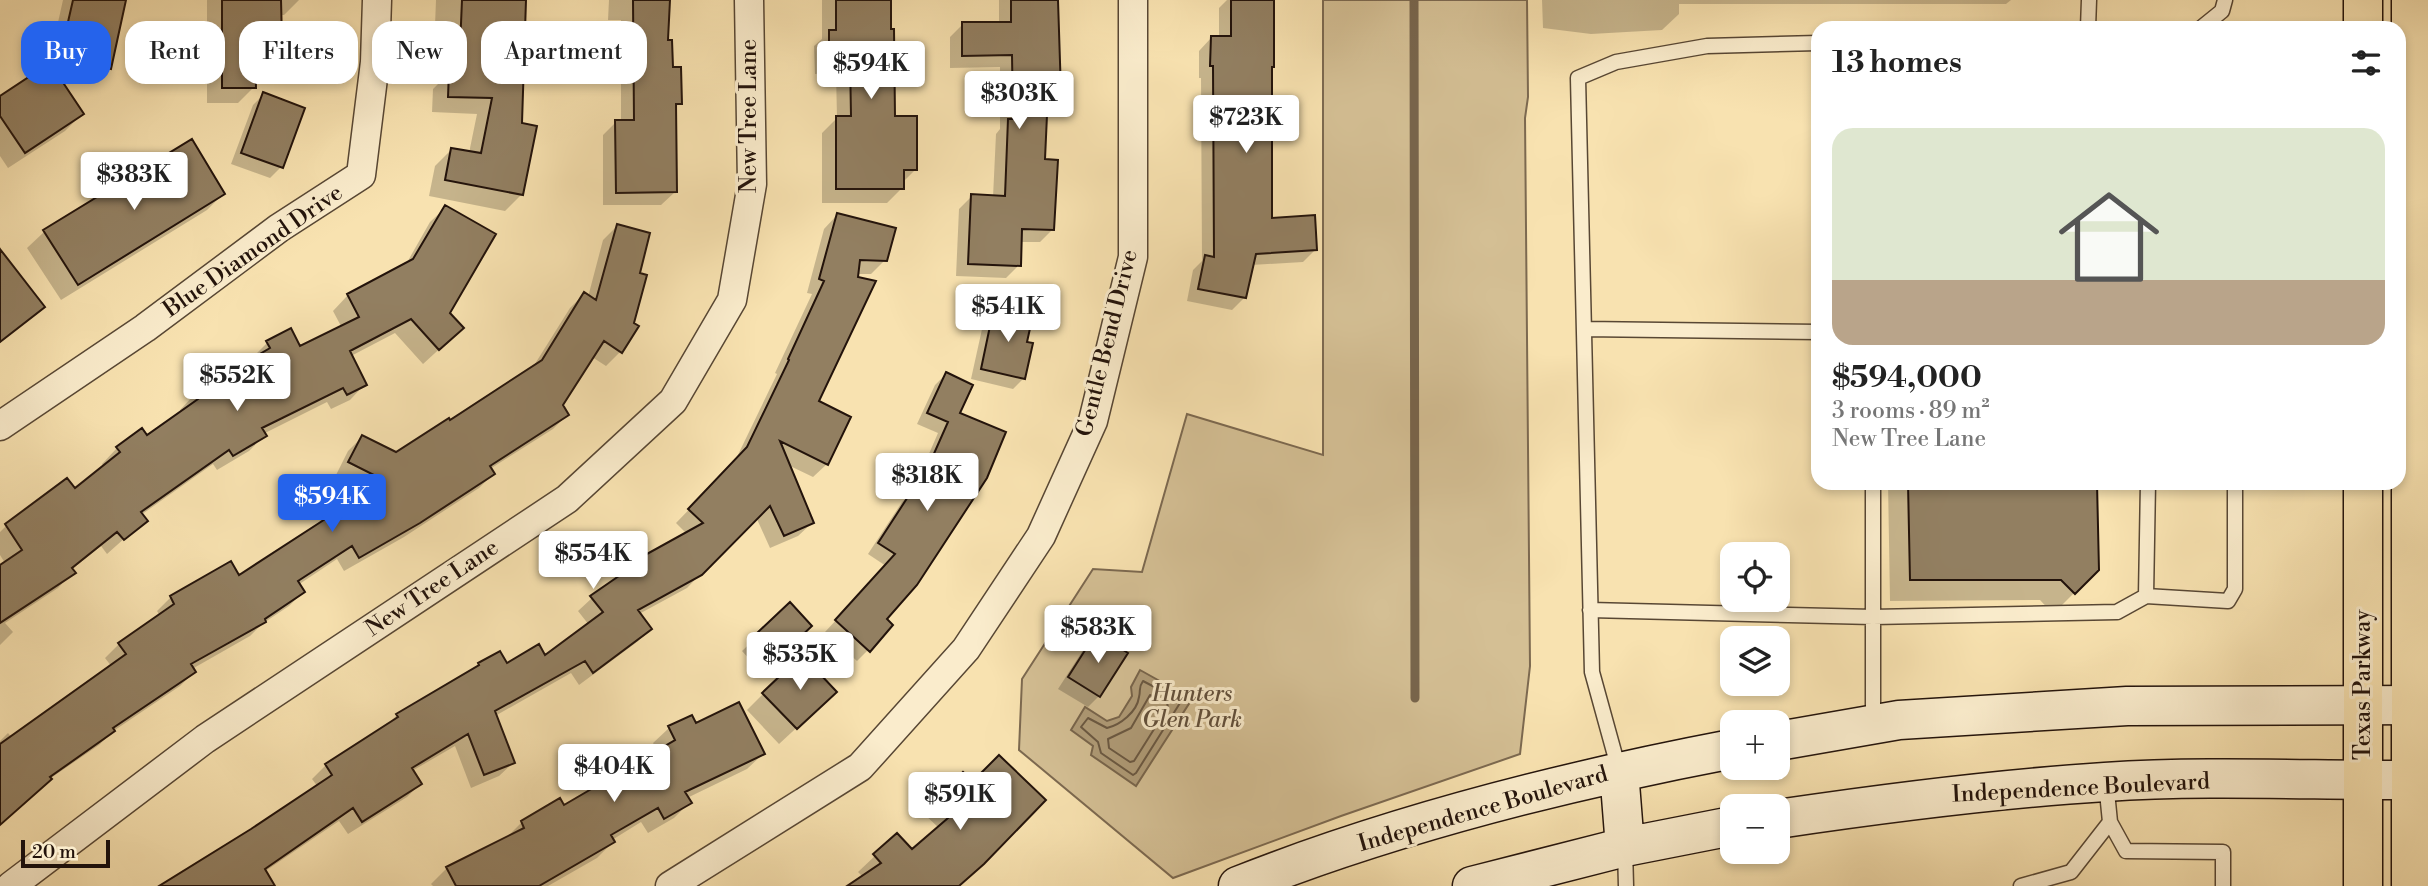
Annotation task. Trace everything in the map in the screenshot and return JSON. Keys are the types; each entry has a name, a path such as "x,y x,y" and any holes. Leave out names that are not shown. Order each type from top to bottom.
{"main road":[{"path":"2363,0 2363,21"},
{"name":"Texas Parkway","path":"2411,0 2420,255 2419,780 2411,886"},
{"name":"Texas Parkway","path":"2363,490 2363,886"},
{"path":"1790,739 1899,720 2127,706 2419,705"},
{"name":"Independence Boulevard","path":"1238,886 1434,819 1619,771 1720,752"},
{"path":"1619,771 1625,847"},
{"name":"Independence Boulevard","path":"1790,817 1889,802 2106,782 2419,780"},
{"path":"1472,886 1625,847 1720,828"}],"street":[{"name":"Blue Diamond Drive","path":"0,426 145,328 279,229 361,175 375,62 377,0"},
{"name":"New Tree Lane","path":"11,886 205,739 567,499 673,401 732,300 752,184 749,0"},
{"name":"Gentle Bend Drive","path":"670,886 860,767 966,649 1041,536 1093,421 1133,257 1133,0"}],"lane":[{"path":"2088,21 2089,0"},
{"path":"2209,21 2222,10 2225,0"},
{"path":"1619,771 1592,672 1578,78 1616,62 1707,46 1811,43"},
{"path":"1584,329 1811,332"},
{"path":"1873,490 1873,724"},
{"path":"2146,596 2148,490"},
{"path":"1590,610 1873,617 2117,612 2146,596 2228,601 2235,589 2235,490"},
{"path":"2106,782 2110,822 2126,851 2223,852 2223,886"},
{"path":"2021,886 2071,872 2110,822"},
{"path":"1625,847 1626,886"}],"green space":[{"name":"Hunters Glen Park","path":"1323,0 1527,0 1528,97 1525,118 1530,666 1520,754 1173,878 1019,750 1022,679 1093,569 1142,572 1187,414 1323,455"}],"water":[{"path":"1140,670 1192,699 1136,786 1091,755 1093,746 1071,730 1085,707 1107,721 1119,717 1132,696 1131,687"}],"building":[{"path":"73,0 126,0 111,69 111,21 68,21"},
{"path":"222,0 281,0 282,21 239,21 239,84 256,84 256,88 222,88 222,84 225,84 225,21 222,21"},
{"path":"462,0 526,0 525,21 481,21 481,84 523,84 522,123 537,126 523,195 445,180 451,148 481,153 492,98 448,97 448,84 467,84 467,21 461,21"},
{"path":"633,0 670,0 668,40 672,40 673,67 681,67 682,104 676,104 677,192 616,193 615,120 634,120 634,84 647,84 647,21 633,21"},
{"path":"836,0 891,0 895,116 917,116 917,170 904,170 904,189 836,189 836,116 851,116 850,59 829,59 829,30 836,30"},
{"path":"1011,0 1058,0 1061,93 1048,93 1045,159 1058,160 1054,230 1022,229 1021,266 968,264 971,194 1005,196 1008,119 1013,119 1012,55 962,56 962,22 1011,22"},
{"path":"1231,0 1274,0 1272,218 1315,215 1317,250 1256,254 1246,298 1198,289 1205,255 1214,257 1211,36 1231,36"},
{"path":"21,82 64,84 84,114 25,153 0,116 0,96"},
{"path":"263,92 305,108 283,168 241,153"},
{"path":"192,139 225,194 78,285 43,230"},
{"path":"445,205 496,234 450,313 464,328 439,350 411,319 350,351 367,385 347,395 343,388 262,428 267,436 233,456 229,450 141,512 148,521 124,540 117,532 72,568 76,573 0,623 0,565 22,550 5,524 67,478 75,488 120,452 116,447 142,428 147,435 198,399 194,393 270,348 266,341 291,328 300,346 359,317 347,294 413,259"},
{"path":"837,213 896,228 887,261 860,260 858,277 876,281 819,401 851,417 828,465 780,441 814,523 784,536 770,506 702,575 638,610 652,629 593,673 585,661 495,711 515,763 484,775 468,734 412,768 422,784 362,822 353,808 265,869 275,886 159,886 332,775 325,764 398,717 396,714 479,665 478,663 500,651 507,663 539,644 545,655 603,612 590,596 629,569 627,565 703,523 688,509 747,447 824,281 819,279"},
{"path":"617,224 650,233 640,273 647,275 634,323 639,326 622,353 604,341 563,405 569,415 490,466 495,474 420,523 359,558 352,546 298,581 305,592 265,619 266,622 191,664 196,672 113,728 115,731 50,777 52,779 0,825 0,744 126,654 118,643 174,604 170,596 231,561 239,575 333,514 330,508 382,479 348,462 362,435 396,452 542,360 584,292 596,300"},
{"path":"0,249 45,307 0,342"},
{"path":"994,307 1033,315 1027,342 1033,343 1025,379 981,369"},
{"path":"946,372 973,385 960,413 1006,432 987,478 917,585 887,619 893,625 870,652 835,620 895,554 878,543 913,489 917,492 948,422 927,413"},
{"path":"1908,490 2097,490 2099,570 2075,594 2061,580 1910,580"},
{"path":"790,602 812,626 779,657 757,633"},
{"path":"1096,633 1128,653 1100,697 1068,677"},
{"path":"802,655 837,692 797,729 762,693"},
{"path":"739,702 765,754 685,792 692,803 664,819 658,808 611,835 615,842 539,886 456,886 446,867 524,828 521,821 560,798 564,805 675,740 668,726 692,715 696,723"},
{"path":"999,755 1046,800 959,886 847,886 881,863 873,854 897,833 912,849 955,812 939,797 963,772 973,781"}],"waterway":[{"path":"1414,0 1415,698"}]}
